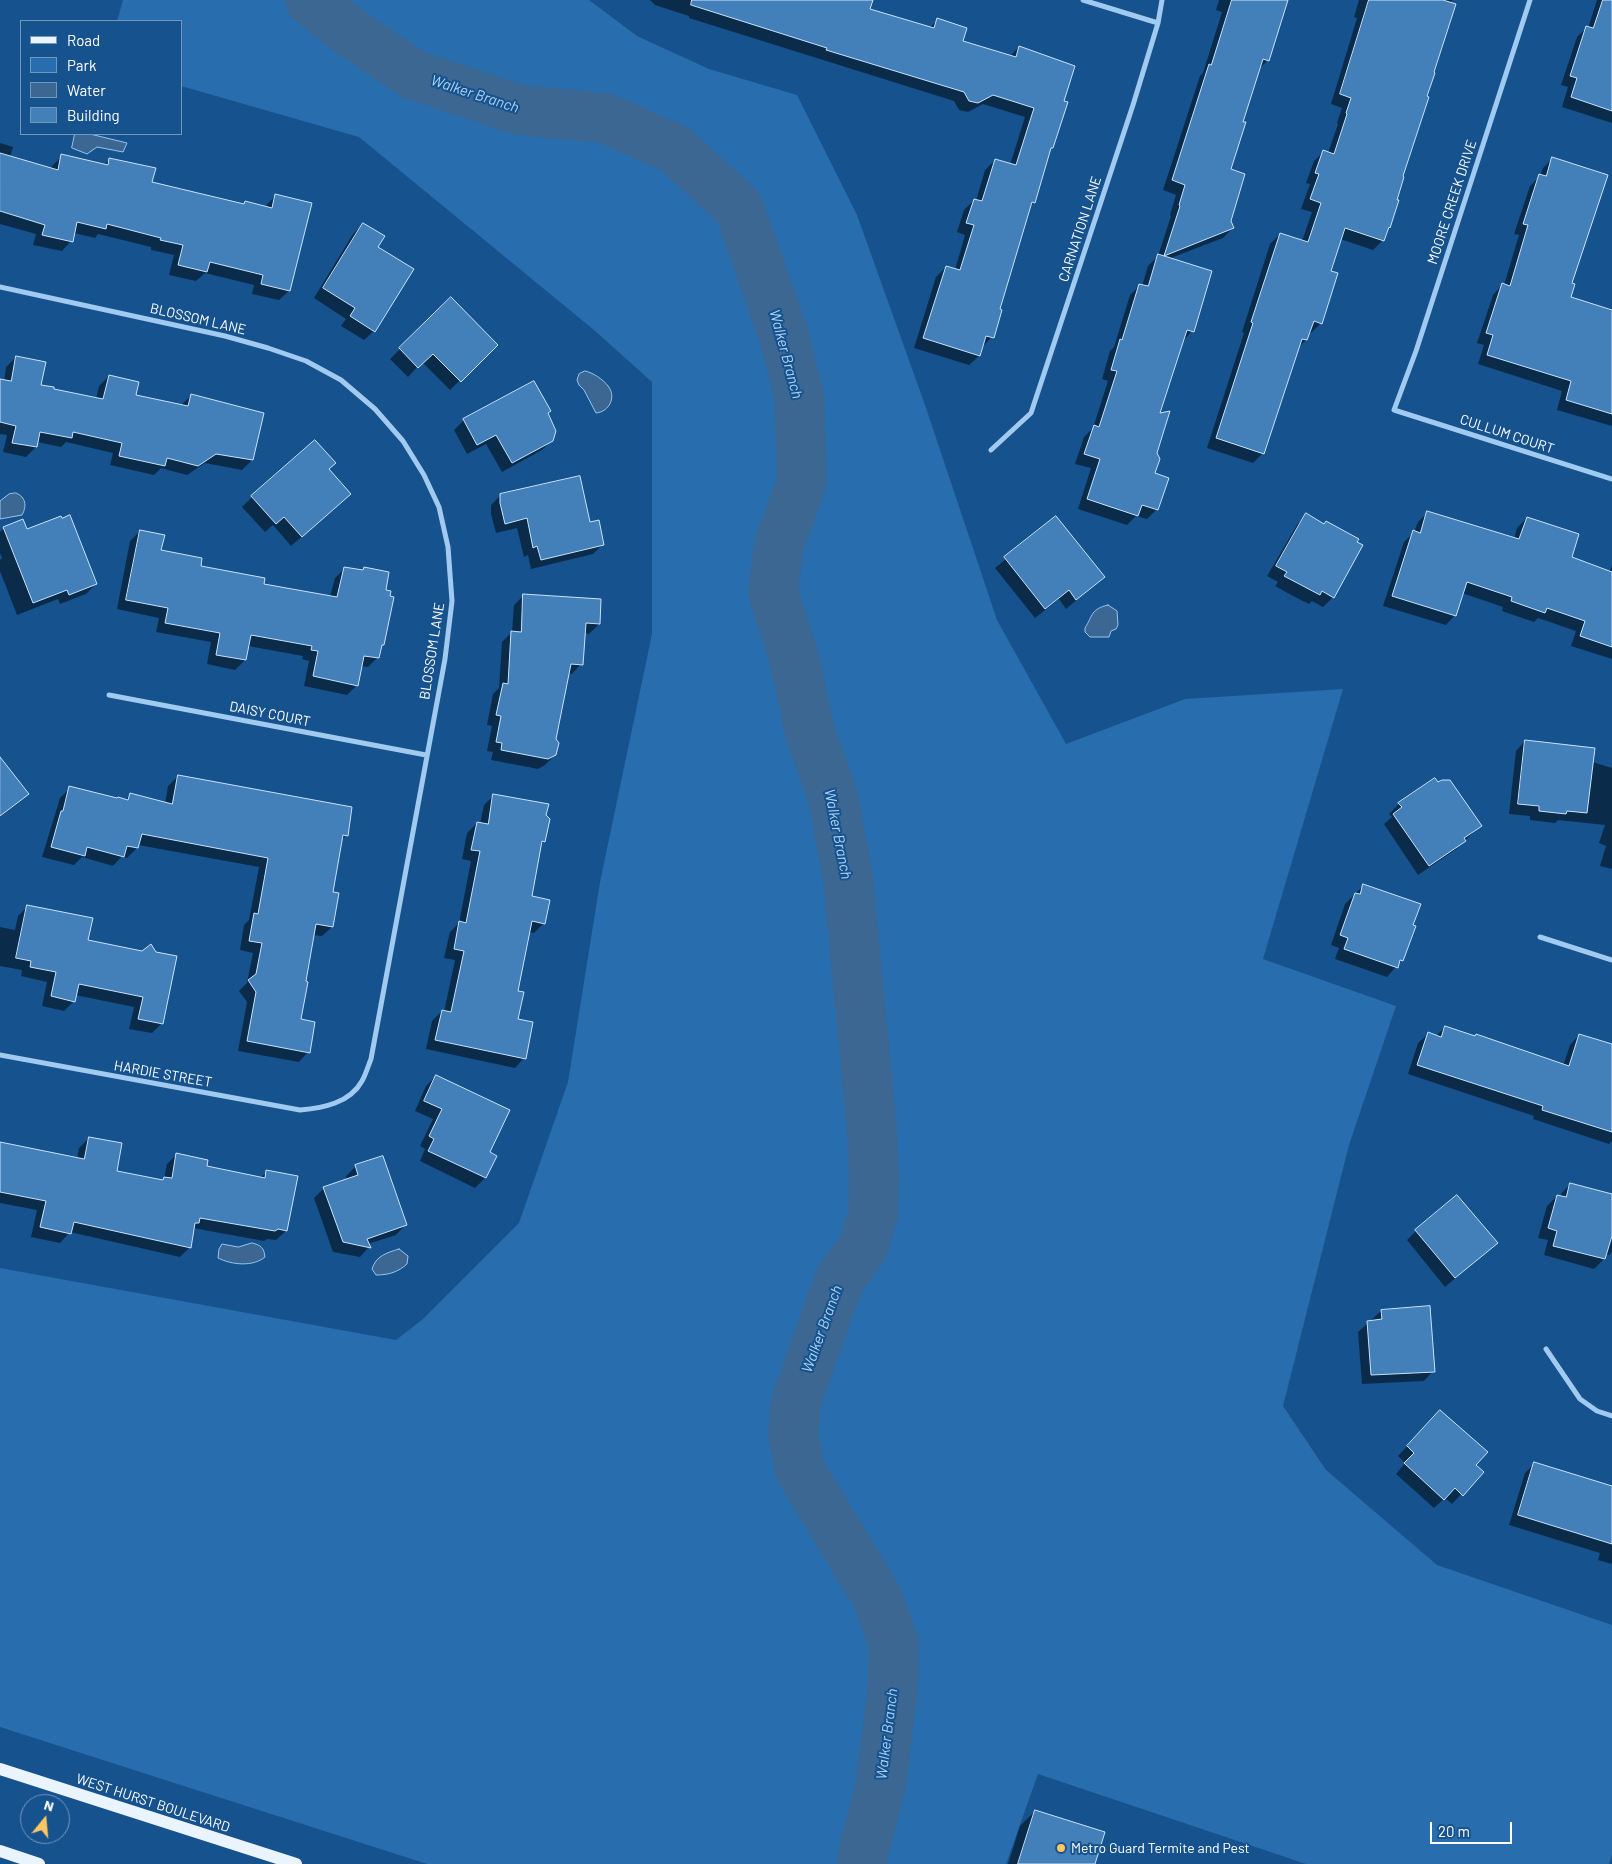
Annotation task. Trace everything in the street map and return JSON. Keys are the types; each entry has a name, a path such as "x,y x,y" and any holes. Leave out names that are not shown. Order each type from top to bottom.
{"main road":[{"name":"WEST HURST BOULEVARD","path":"0,1770 296,1864"},
{"path":"0,1851 39,1864"}],"street":[{"path":"1084,0 1158,23"},
{"name":"CARNATION LANE","path":"991,450 1031,412 1133,105 1158,23 1162,0"},
{"name":"MOORE CREEK DRIVE","path":"1394,410 1416,351 1530,0"},
{"name":"BLOSSOM LANE","path":"0,287 225,336 306,361 341,380 375,409 403,441 424,476 439,507 448,547 452,601 445,659 372,1059 361,1082 346,1098 323,1108"},
{"name":"CULLUM COURT","path":"1394,410 1612,479"},
{"name":"DAISY COURT","path":"109,696 426,755"},
{"path":"1540,937 1612,960"},
{"name":"HARDIE STREET","path":"0,1056 300,1110 323,1108"},
{"path":"1546,1349 1580,1399 1597,1411 1612,1416"}],"green space":[{"path":"123,0 589,0 637,36 709,69 797,95 857,215 925,405 997,620 1066,744 1185,699 1343,689 1263,959 1396,1006 1349,1145 1283,1406 1326,1470 1437,1565 1612,1625 1612,1855 1609,1864 1306,1864 1038,1774 1006,1864 427,1864 0,1727 0,1268 396,1340 423,1319 519,1223 568,1082 600,882 652,634 652,382 594,330 359,137 182,86 182,20 117,20"}],"water":[{"path":"75,135 94,135 127,143 123,152 97,147 87,154 72,148"},
{"path":"585,371 601,379 611,390 612,399 608,407 601,412 596,413 577,380 579,374"},
{"path":"16,493 25,502 22,515 0,519 0,501 9,494"},
{"path":"1108,605 1117,611 1118,625 1116,629 1111,631 1109,637 1090,637 1085,632 1085,628 1091,616 1098,608"},
{"path":"252,1243 262,1247 265,1257 249,1264 230,1262 218,1258 219,1249 222,1244 238,1247"},
{"path":"399,1249 408,1256 407,1264 393,1272 376,1275 372,1269 376,1261 386,1254"}],"building":[{"path":"692,0 873,0 870,9 934,28 937,18 967,28 963,41 1016,57 1019,46 1075,66 1064,101 1068,102 1053,148 1051,148 1035,203 1032,202 1000,309 1002,310 994,338 986,336 980,356 923,338 946,266 960,270 974,225 966,223 974,199 982,201 995,159 1016,165 1034,108 993,95 978,103 969,101 964,92 826,50 827,48 691,5"},
{"path":"1232,0 1288,0 1269,61 1263,59 1243,122 1246,122 1231,169 1245,174 1231,221 1234,228 1164,256 1185,185 1172,180 1209,64 1211,65"},
{"path":"1369,0 1443,0 1456,4 1427,96 1429,97 1403,176 1397,200 1399,200 1390,228 1384,241 1345,228 1331,271 1338,273 1322,324 1314,321 1307,340 1302,339 1264,454 1216,438 1280,233 1308,242 1321,203 1310,199 1319,174 1315,173 1323,150 1334,154 1347,114 1351,98 1340,94"},
{"path":"1603,0 1612,0 1612,111 1571,97 1577,78 1570,76 1586,26 1593,28"},
{"path":"0,153 58,170 61,154 108,165 109,158 156,168 152,182 244,204 245,201 272,208 275,194 312,203 290,291 261,284 263,275 210,262 207,272 178,265 183,245 107,224 106,229 77,222 73,242 42,235 45,225 0,211"},
{"path":"1552,157 1608,175 1572,283 1575,284 1571,297 1612,310 1612,414 1566,400 1571,381 1487,355 1493,335 1486,333 1502,283 1510,286 1528,225 1523,224 1539,174 1546,176"},
{"path":"363,223 385,236 378,247 414,269 375,332 350,316 355,308 323,288"},
{"path":"1158,254 1212,271 1194,332 1187,330 1160,413 1170,411 1157,453 1160,459 1155,473 1169,478 1158,510 1142,505 1138,516 1087,499 1100,459 1084,454 1094,425 1099,427 1117,371 1111,370 1139,284 1148,286"},
{"path":"451,297 498,345 461,382 433,354 418,368 399,348"},
{"path":"16,356 46,362 41,385 54,387 54,389 103,399 109,375 139,382 136,395 188,406 191,394 264,413 253,460 216,454 198,466 167,458 165,466 119,456 122,443 73,432 72,438 40,432 37,447 12,443 16,426 0,422 0,379 11,381"},
{"path":"534,381 551,411 548,413 556,431 553,441 512,463 496,435 477,445 463,419"},
{"path":"315,440 336,463 329,469 351,494 302,537 284,517 276,524 251,496"},
{"path":"580,476 590,522 599,520 604,545 541,560 537,546 533,548 527,518 505,524 500,494"},
{"path":"1427,511 1519,539 1527,517 1579,534 1572,557 1612,572 1612,647 1580,636 1585,621 1547,608 1545,613 1511,601 1512,597 1467,582 1456,616 1392,596 1413,530 1420,533"},
{"path":"1306,513 1324,524 1326,521 1359,539 1357,542 1363,545 1334,598 1322,591 1320,595 1284,576 1287,572 1276,566"},
{"path":"70,515 97,584 69,595 67,590 33,603 3,527 23,519 27,529 61,516 62,518"},
{"path":"1056,516 1105,577 1076,600 1069,590 1045,609 1004,557"},
{"path":"140,530 165,535 161,550 202,558 201,566 265,578 264,584 337,597 344,567 363,570 364,567 389,572 386,590 391,591 390,596 394,597 384,645 382,645 379,658 364,656 358,686 313,676 318,651 311,650 312,646 251,635 246,660 216,655 220,633 165,623 168,608 126,600"},
{"path":"523,594 601,599 600,624 586,623 583,665 571,664 556,739 559,743 556,755 548,759 501,750 502,743 496,742 501,716 496,715 503,683 508,684 511,631 521,632"},
{"path":"1525,740 1595,748 1587,813 1567,811 1566,814 1539,811 1539,806 1518,804"},
{"path":"0,757 29,794 0,816"},
{"path":"178,775 352,807 348,836 343,835 333,892 339,893 333,927 316,924 306,981 308,982 301,1019 315,1022 310,1053 247,1041 256,992 248,980 256,974 262,943 249,941 254,913 258,914 268,858 142,834 138,848 127,846 124,857 87,847 85,856 51,847 69,786 128,800 130,793 172,804"},
{"path":"1435,778 1438,782 1450,780 1482,826 1464,838 1466,841 1429,866 1393,814 1402,807 1398,803"},
{"path":"493,794 549,804 546,815 550,819 545,842 542,841 532,896 550,900 545,924 532,921 518,991 524,992 518,1019 533,1022 526,1059 435,1040 442,1010 451,1012 464,951 454,949 459,921 466,923 480,851 471,850 477,822 488,824"},
{"path":"1363,884 1421,904 1413,925 1416,926 1403,961 1400,960 1398,968 1344,949 1348,938 1340,935 1355,893 1360,894"},
{"path":"27,905 93,918 88,940 142,951 151,944 156,952 177,956 163,1024 138,1019 143,997 79,984 75,1002 51,996 56,972 30,967 31,961 16,958"},
{"path":"1445,1026 1475,1036 1476,1034 1569,1066 1579,1034 1612,1044 1612,1132 1542,1110 1543,1106 1417,1065 1428,1032 1441,1037"},
{"path":"436,1075 510,1110 490,1152 497,1156 486,1178 428,1151 434,1139 429,1136 442,1109 424,1101"},
{"path":"89,1137 122,1143 117,1171 163,1180 164,1177 172,1178 176,1153 208,1160 207,1166 265,1178 266,1170 298,1176 287,1231 278,1229 275,1231 200,1218 199,1223 195,1223 191,1248 74,1222 71,1234 40,1227 46,1201 0,1192 0,1142 84,1159"},
{"path":"383,1156 407,1225 367,1239 371,1248 343,1242 323,1187 358,1175 355,1165"},
{"path":"1570,1183 1612,1194 1612,1236 1605,1259 1553,1246 1557,1231 1548,1228 1557,1195 1566,1197"},
{"path":"1457,1195 1498,1243 1455,1278 1415,1230"},
{"path":"1430,1306 1435,1372 1371,1375 1367,1321 1382,1319 1381,1310"},
{"path":"1440,1410 1488,1452 1476,1465 1484,1472 1463,1496 1455,1488 1444,1500 1404,1463 1414,1453 1407,1446"},
{"path":"1534,1462 1612,1486 1612,1544 1518,1515"},
{"name":"Metro Guard Termite and Pest","path":"1035,1810 1105,1832 1095,1864 1018,1864"}],"waterway":[{"name":"Walker Branch","path":"310,0 346,29 412,74 520,110 605,118 675,149 739,208 784,336 799,396 802,482 779,545 773,592 794,658 811,735 833,796 848,878 872,1131 873,1214 863,1247 839,1281 796,1402 793,1434 800,1470 877,1597 894,1644 893,1685 881,1784 862,1864"}],"place":[{"name":"Metro Guard Termite and Pest","path":"1061,1848"}]}
